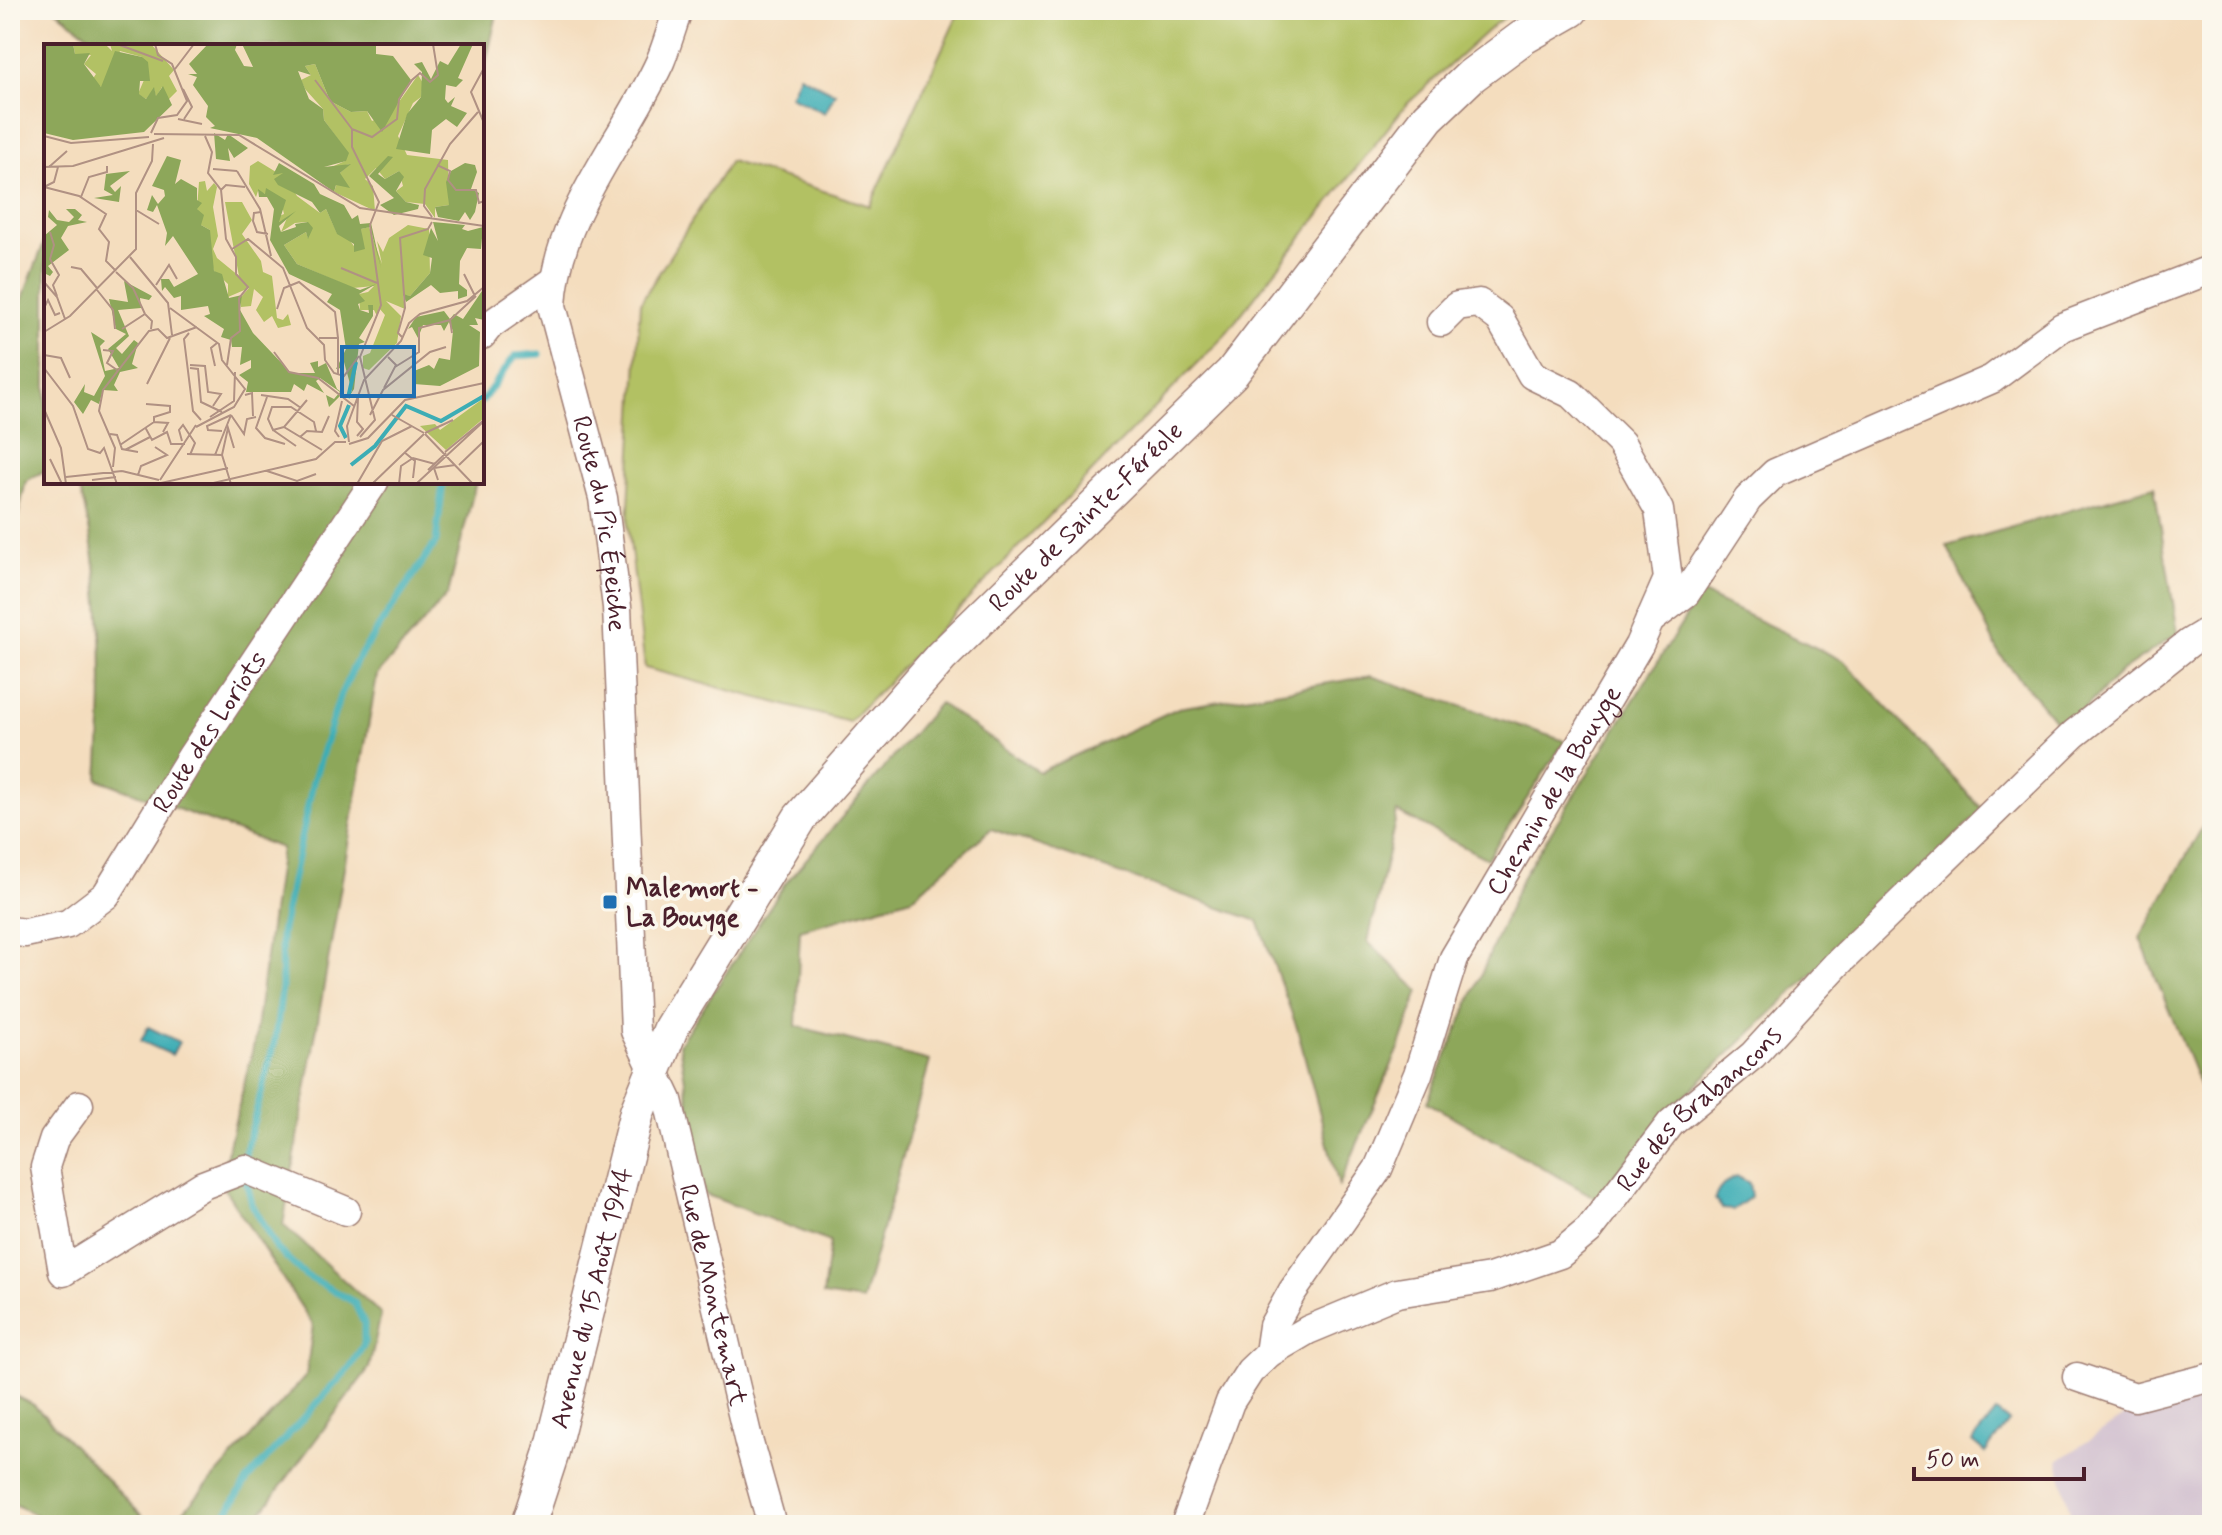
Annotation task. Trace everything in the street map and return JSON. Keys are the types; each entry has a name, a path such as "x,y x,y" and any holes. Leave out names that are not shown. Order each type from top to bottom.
{"main road":[{"name":"Route de Sainte-Féréole","path":"652,1068 671,1028 810,806 941,657 1232,373 1428,117 1471,76 1522,38 1571,10"},
{"name":"Avenue du 15 Août 1944","path":"528,1525 551,1455 637,1112 652,1068"}],"street":[{"name":"Route du Pic Épeiche","path":"652,1068 635,1031 617,607 603,498 552,306 553,281 567,230 660,62 678,10"},
{"path":"1649,620 1686,593 1748,499 1775,473 1992,379 2062,327 2212,269"},
{"path":"484,332 490,325 553,281"},
{"name":"Chemin de la Bouyge","path":"1269,1353 1273,1326 1292,1292 1378,1169 1418,1074 1454,958 1639,645 1668,579 1659,510 1621,443 1571,394 1532,375 1500,319 1479,303 1457,306 1441,322"},
{"name":"Route des Loriots","path":"10,931 25,933 68,924 106,895 191,757 373,484"},
{"name":"Rue des Brabancons","path":"1185,1525 1230,1402 1250,1371 1269,1353 1308,1330 1397,1293 1490,1278 1560,1254 1589,1230 1671,1123 1753,1055 1836,965 2074,734 2189,643 2212,629"},
{"name":"Rue de Montemart","path":"652,1068 668,1100 749,1443 772,1525"},
{"path":"79,1105 54,1139 45,1167 63,1272 203,1185 245,1169 346,1211"},
{"path":"2077,1377 2135,1397 2212,1377"}],"shaded area":[{"path":"2212,1393 2212,1525 2073,1525 2058,1461 2128,1414"}],"green space":[{"path":"56,10 498,10 484,70 484,44 99,44"},
{"path":"960,10 1518,10 1496,23 1406,105 1223,337 849,722 645,668 628,525 640,303 730,161 870,206"},
{"path":"44,243 44,471 26,481 10,551 10,331"},
{"path":"78,484 476,484 448,594 377,675 283,1225 381,1314 369,1368 252,1525 171,1525 306,1376 313,1325 220,1182 254,1044 281,848 98,779 102,705 101,629 87,518"},
{"path":"2154,486 2178,633 2122,671 2063,730 2000,655 1947,546"},
{"path":"1701,593 1844,661 1983,810 1667,1113 1596,1198 1427,1102 1522,878"},
{"path":"1371,676 1565,741 1487,859 1397,812 1368,942 1419,991 1400,1046 1339,1186 1297,1028 1258,921 991,829 912,898 800,930 796,1026 930,1061 862,1301 823,1295 830,1242 704,1194 679,1044 785,884 939,703 1039,772 1178,708"},
{"path":"2212,810 2212,1116 2140,938"},
{"path":"10,1393 34,1405 151,1525 55,1525 10,1502"}],"water":[{"path":"799,75 835,93 825,113 790,96"},
{"path":"148,1027 179,1042 172,1055 141,1041"},
{"path":"1738,1177 1749,1183 1751,1197 1733,1210 1722,1209 1715,1199 1716,1195 1730,1180"},
{"path":"1996,1412 2009,1422 1985,1453 1972,1442"}],"waterway":[{"path":"484,398 515,356 540,354"},
{"path":"245,1164 275,1040 282,987 281,934 313,782 340,696 357,660 436,542 443,484"},
{"path":"219,1525 248,1479 351,1366 364,1344 364,1323 354,1302 305,1275 277,1249 252,1204 245,1176"}],"place":[{"name":"Malemort - La Bouyge","path":"610,902"}]}
